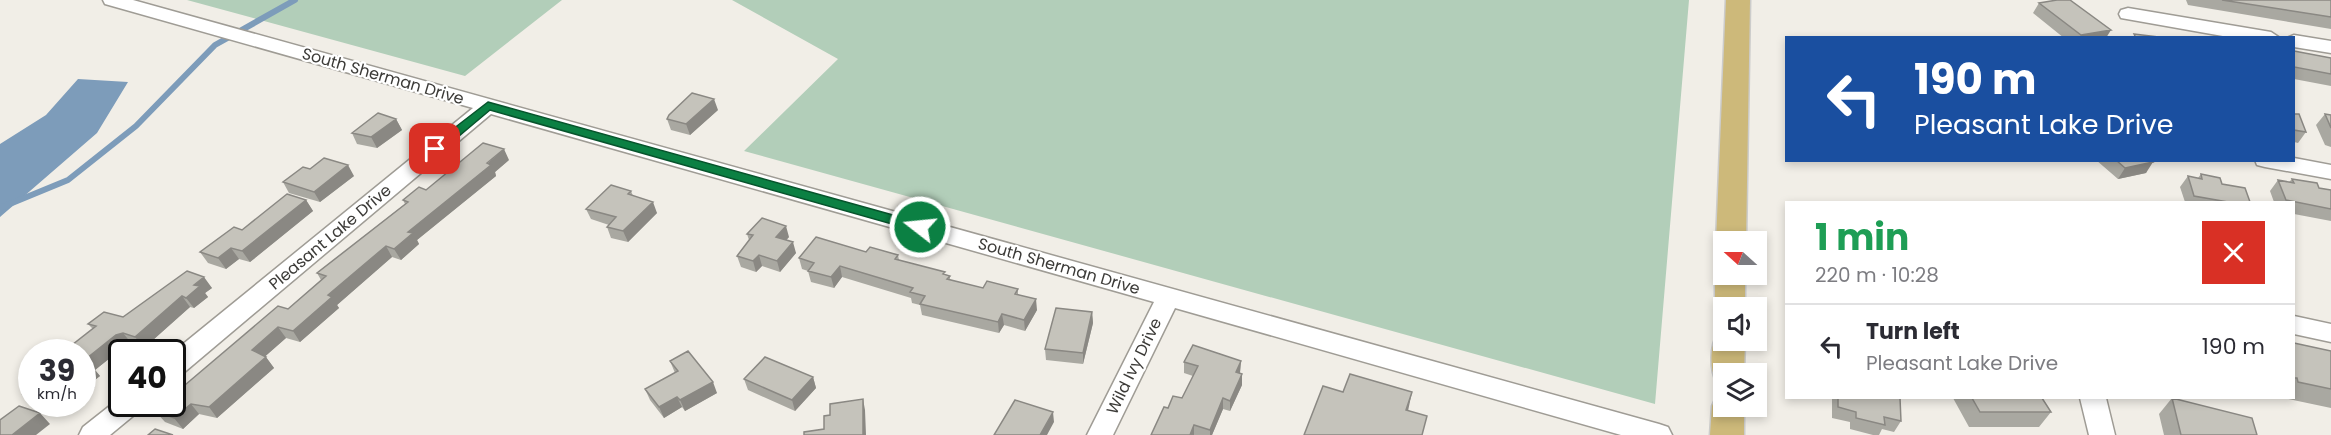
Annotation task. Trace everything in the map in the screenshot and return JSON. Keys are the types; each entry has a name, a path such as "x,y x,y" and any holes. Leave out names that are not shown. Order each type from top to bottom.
{"main road":[{"path":"1731,231 1738,0"},
{"path":"1727,435 1728,417"}],"street":[{"name":"South Sherman Drive","path":"112,0 1659,435"},
{"path":"2128,14 2259,36"},
{"path":"2295,41 2331,47"},
{"name":"Pleasant Lake Drive","path":"186,356 488,106"},
{"path":"2276,162 2331,172"},
{"name":"Wild Ivy Drive","path":"1100,435 1169,297"},
{"path":"2295,325 2331,333"},
{"path":"2093,399 2102,435"},
{"path":"92,435 114,417"}],"green space":[{"path":"187,0 562,0 465,76"},
{"path":"732,0 1689,0 1655,404 744,151 838,59"}],"water":[{"path":"78,79 128,82 97,133 0,217 0,144 46,115"}],"building":[{"path":"2070,0 2111,30 2081,35 2039,3"},
{"path":"2222,0 2331,0 2331,17"},
{"path":"2295,51 2331,58 2331,74 2295,67"},
{"path":"692,93 714,99 686,124 667,119 669,115"},
{"path":"378,113 396,119 371,137 352,133"},
{"path":"2295,114 2299,114 2306,132 2295,130"},
{"path":"2325,114 2331,115 2331,128"},
{"path":"483,143 504,149 487,163 491,165 408,232 413,233 394,249 386,246 328,295 332,297 293,331 278,327 252,350 266,357 209,407 191,404 186,408 186,384 278,306 288,309 326,276 317,273 408,202 403,200 419,187 426,190"},
{"path":"324,158 348,165 314,192 283,182 303,167 310,169"},
{"path":"2118,162 2153,162 2125,168"},
{"path":"2201,174 2220,178 2222,184 2245,188 2250,201 2222,201 2194,196 2188,176 2202,179"},
{"path":"2292,179 2317,183 2319,188 2331,190 2331,209 2286,200 2278,180 2294,183"},
{"path":"611,185 631,191 628,194 653,202 623,231 607,227 616,217 586,209"},
{"path":"287,194 306,200 242,251 231,248 218,258 200,252 234,227 242,230"},
{"path":"762,218 786,226 776,237 793,242 777,261 759,255 753,261 737,256 753,235 747,234"},
{"path":"816,237 866,252 870,247 898,255 895,259 945,272 943,274 950,276 947,279 983,288 987,281 1018,289 1015,294 1036,299 1024,320 1002,314 998,322 920,304 925,296 910,292 913,288 840,266 831,277 808,271 814,263 799,258"},
{"path":"187,271 204,277 194,285 200,286 186,298 182,296 135,337 123,333 116,335 108,339 96,351 96,339 80,339 96,326 88,324 104,312 123,317"},
{"path":"1056,308 1092,312 1083,353 1045,349"},
{"path":"2295,343 2331,351 2331,389 2298,382 2295,378"},
{"path":"1193,345 1241,361 1236,372 1242,374 1230,401 1223,398 1210,430 1194,425 1190,435 1151,435 1164,407 1168,408 1173,396 1182,398 1198,366 1184,362"},
{"path":"688,351 713,382 680,400 677,397 659,407 645,389 678,371 670,361"},
{"path":"765,357 813,377 792,400 744,379"},
{"path":"1350,374 1412,392 1406,410 1427,416 1422,435 1304,435 1323,386 1343,392"},
{"path":"863,399 863,435 804,435 804,432 824,429 824,416 830,415 830,404"},
{"path":"1838,399 1900,399 1901,421 1884,417 1885,425 1856,418 1856,412 1838,407"},
{"path":"1973,399 2043,399 2051,412 1980,412"},
{"path":"2172,399 2252,418 2257,435 2181,435"},
{"path":"1015,400 1053,412 1040,435 994,435"},
{"path":"18,407 18,417 35,417 12,435 0,435 0,420"},
{"path":"155,429 173,435 148,435"}],"waterway":[{"path":"0,208 68,180 136,126 215,45 295,0"}],"route":[{"path":"435,149 488,106 920,227"}]}
